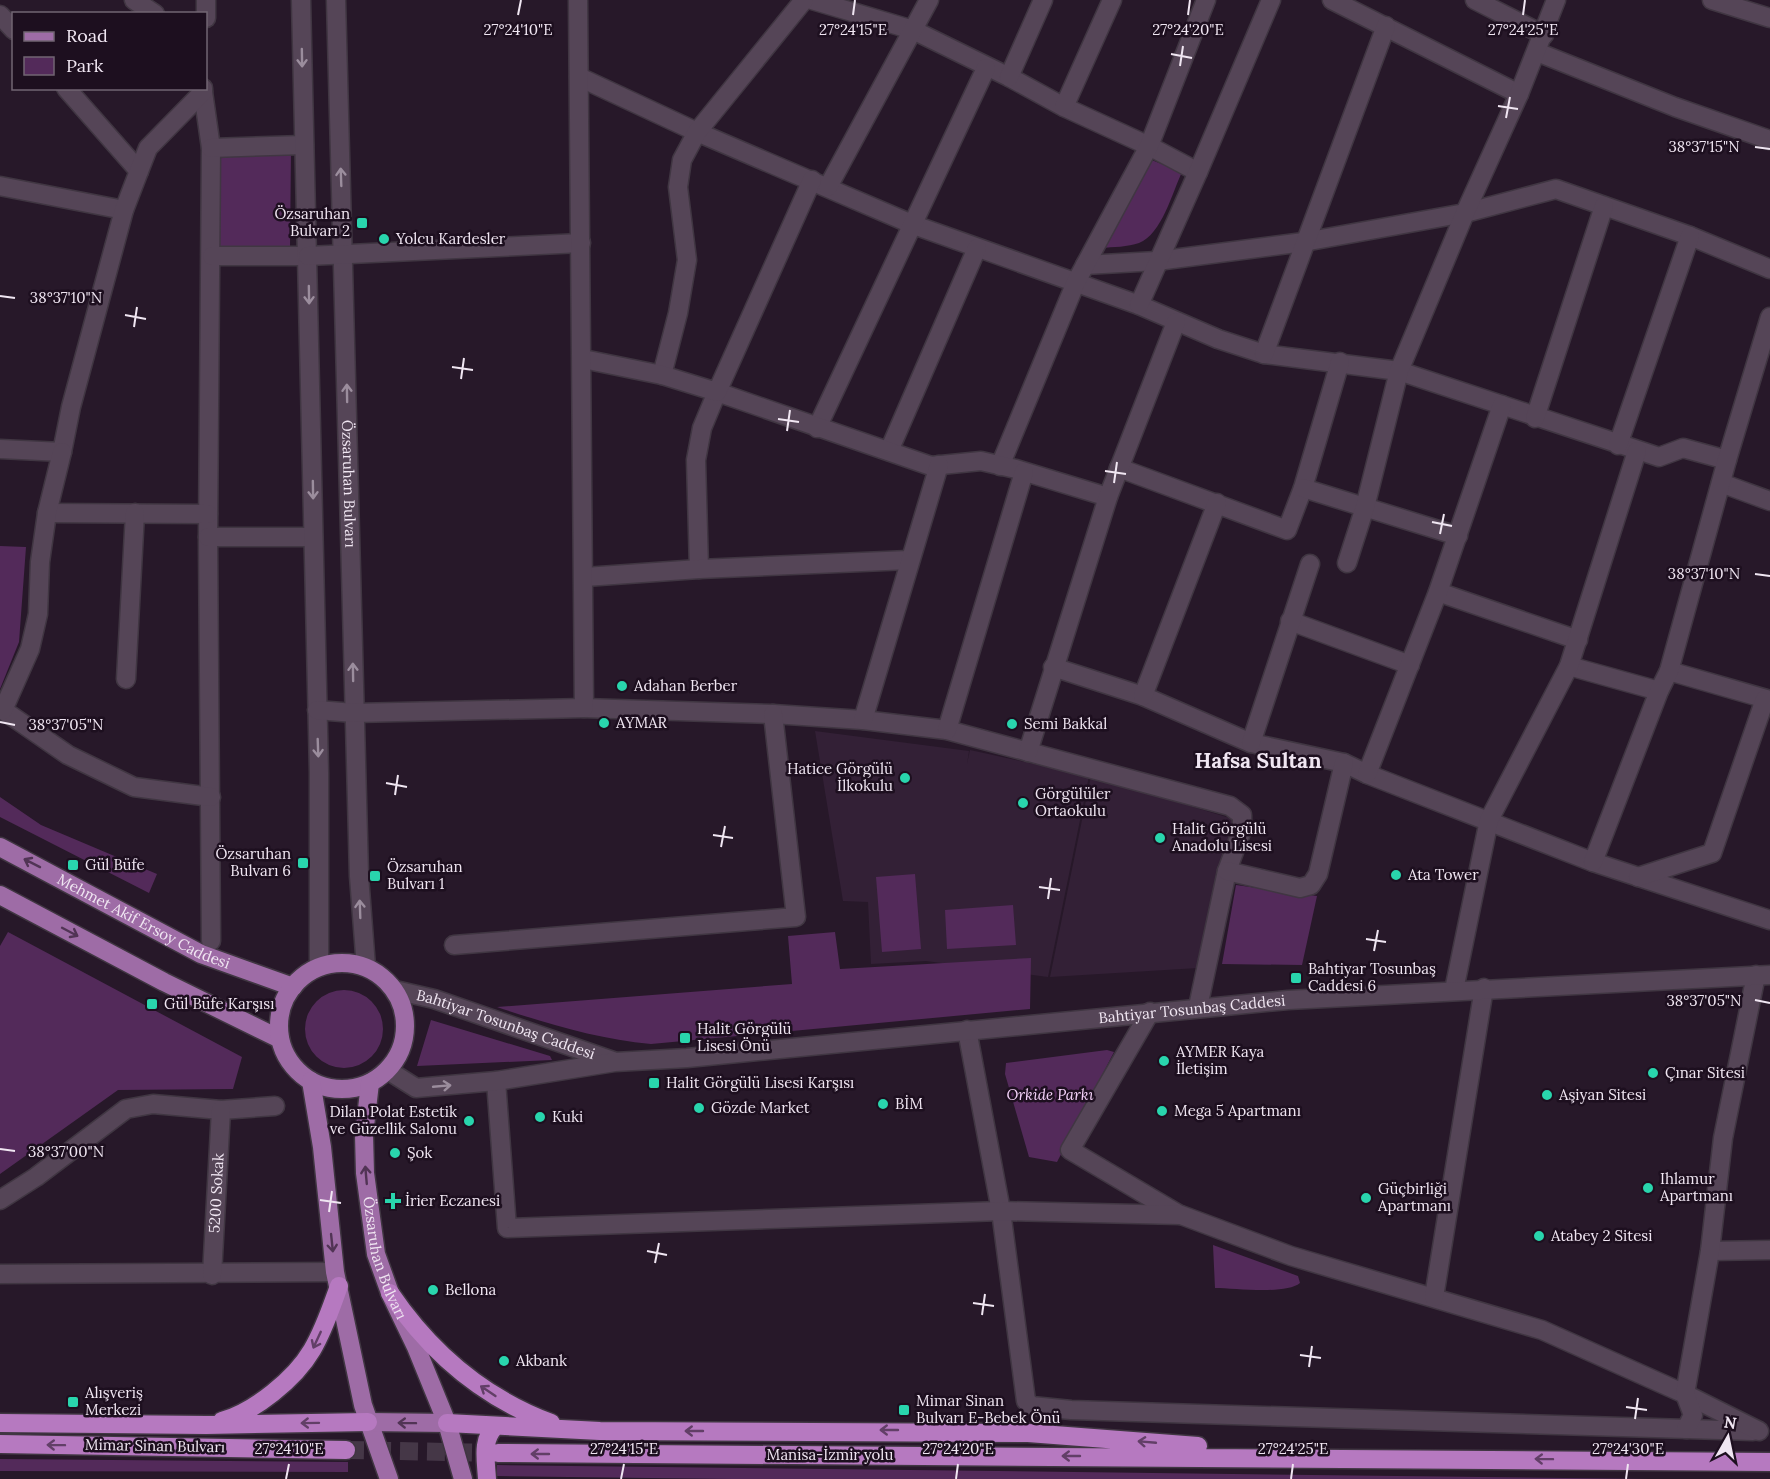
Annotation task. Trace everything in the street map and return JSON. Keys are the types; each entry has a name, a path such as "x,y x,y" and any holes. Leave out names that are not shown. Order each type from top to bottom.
{"highway":[{"path":"206,1425 229,1419 261,1403 287,1380 311,1352 329,1315 337,1279"},
{"path":"390,1293 410,1323 435,1350 483,1388 522,1412 554,1424 600,1431"},
{"path":"0,1423 206,1425 368,1422"},
{"path":"447,1423 600,1431 1028,1433 1228,1449 1415,1458 1770,1462"},
{"path":"487,1479 486,1443 488,1433 496,1426"},
{"name":"Mimar Sinan Bulvarı","path":"0,1444 346,1450"},
{"name":"Manisa-İzmir yolu","path":"498,1453 1415,1458"}],"main road":[{"name":"Mehmet Akif Ersoy Caddesi","path":"0,847 201,954 293,987"},
{"path":"0,895 164,982 280,1039"},
{"path":"350,963 366,967 382,976 394,990 403,1006 406,1025 404,1044 389,1071 370,1083 343,1090 326,1088 311,1081 298,1071 287,1056 280,1039 281,1012 293,987 304,975 319,967 350,963"},
{"path":"311,1081 322,1147 337,1279 368,1422 389,1479"},
{"name":"Özsaruhan Bulvarı","path":"370,1083 364,1135 365,1173 376,1254 390,1293 416,1347 447,1423 463,1479"},
{"path":"368,1422 447,1423"}],"street":[{"path":"134,0 152,12"},
{"path":"301,0 314,537 319,967"},
{"name":"Özsaruhan Bulvarı","path":"336,0 354,713 362,938 366,967"},
{"path":"578,0 585,708"},
{"path":"662,375 678,313 687,260 678,187 682,160 697,132 804,0"},
{"path":"812,0 913,30 1198,172"},
{"path":"699,569 696,460 702,428 717,392 820,184 929,0"},
{"path":"1009,77 1043,0"},
{"path":"1064,107 1112,0"},
{"path":"1000,466 1076,282 1149,146 1206,0"},
{"path":"1139,305 1270,0"},
{"path":"1332,0 1519,94"},
{"path":"1475,0 1544,34"},
{"path":"1347,563 1365,507 1399,371 1465,213 1519,94 1556,0"},
{"path":"1712,0 1770,18"},
{"path":"0,15 12,28"},
{"path":"1264,354 1386,26"},
{"path":"1537,51 1676,107 1770,140"},
{"path":"817,428 987,68"},
{"path":"579,77 697,132 914,225 1139,305 1176,322 1264,354 1399,371 1535,418 1659,457 1683,448 1727,460"},
{"path":"68,90 139,171"},
{"path":"203,90 148,148 124,210 47,513 40,562 38,614 30,649 2,709 68,755 134,787 211,796"},
{"path":"203,90 211,148 212,256 208,514 211,941"},
{"path":"211,148 304,145"},
{"path":"0,186 124,210"},
{"path":"1085,265 1158,261 1304,242 1465,213 1556,189 1689,236 1770,269"},
{"path":"1535,418 1604,206"},
{"path":"1618,445 1689,236"},
{"path":"212,256 344,255 581,243"},
{"path":"889,451 977,248"},
{"path":"1593,862 1659,691 1669,671 1727,460 1770,317"},
{"path":"1028,752 1108,497 1176,322"},
{"path":"583,359 662,375 931,466 981,461 1108,497"},
{"path":"1119,468 1287,530 1303,488 1340,362"},
{"path":"1367,774 1438,592 1502,405"},
{"path":"0,449 62,452"},
{"path":"1454,990 1489,820 1569,666 1637,451"},
{"path":"863,720 939,465"},
{"path":"947,730 1024,472"},
{"path":"1721,483 1770,501"},
{"path":"1303,488 1458,536"},
{"path":"1143,696 1217,503"},
{"path":"47,513 208,514"},
{"path":"126,679 135,513"},
{"path":"208,537 314,537"},
{"path":"585,577 699,569 909,560"},
{"path":"1251,743 1310,564"},
{"path":"1438,592 1578,640"},
{"path":"1290,621 1410,665"},
{"path":"1569,666 1659,691"},
{"path":"1053,667 1143,696 1251,743 1344,763 1593,862 1770,920"},
{"path":"1638,877 1712,853 1768,699 1669,671"},
{"path":"317,710 354,713 585,708 773,714 863,720 947,730 1230,806 1242,815 1242,831 1227,871 1198,1007"},
{"path":"454,945 796,917 773,714"},
{"path":"1227,871 1300,888 1311,885 1318,874 1344,763"},
{"path":"1686,1429 1693,1415 1684,1394 1710,1251 1723,1138 1763,975"},
{"name":"Bahtiyar Tosunbaş Caddesi","path":"389,1071 416,1088 496,1081 615,1062 687,1058 1198,1007 1484,988 1763,975"},
{"path":"1434,1297 1484,988"},
{"name":"Bahtiyar Tosunbaş Caddesi","path":"394,990 434,999 615,1062"},
{"path":"1150,1012 1070,1150 1181,1215 1291,1256 1542,1330 1764,1431"},
{"path":"967,1030 1001,1211 1026,1401 1032,1406 1071,1410 1764,1431"},
{"path":"496,1081 507,1228 1001,1211 1181,1215"},
{"path":"0,1200 36,1177 126,1109 153,1104 221,1110 275,1106"},
{"name":"5200 Sokak","path":"212,1275 221,1110"},
{"path":"1710,1251 1770,1250"},
{"path":"0,1274 212,1275 337,1279"}],"shaded area":[{"path":"815,731 969,751 967,764 970,750 1089,776 1048,977 926,961 871,964 868,902 843,901"},
{"path":"1091,776 1233,819 1198,968 1050,977"}],"green space":[{"path":"291,150 290,248 219,249 218,157"},
{"path":"1149,159 1182,172 1160,222 1147,238 1139,243 1101,248"},
{"path":"0,546 26,547 19,642 0,689"},
{"path":"0,797 41,825 157,874 149,893 0,817"},
{"path":"915,874 921,949 882,952 876,877"},
{"path":"1236,885 1317,896 1302,965 1222,964"},
{"path":"1013,905 1016,945 947,949 945,910"},
{"path":"8,932 242,1057 233,1089 118,1090 0,1174 0,946"},
{"path":"835,932 840,969 1031,958 1030,1009 651,1044 573,1030 497,1007 792,984 788,936"},
{"path":"336,990 352,990 366,996 377,1007 383,1021 383,1037 377,1051 366,1062 352,1068 336,1068 322,1062 311,1051 305,1037 305,1021 311,1007 322,996"},
{"path":"431,1020 550,1056 552,1060 417,1066"},
{"name":"Orkide Parkı","path":"1107,1050 1114,1052 1057,1162 1029,1157 1005,1074 1006,1063"},
{"path":"1213,1245 1298,1276 1300,1283 1293,1287 1272,1290 1215,1288"},
{"path":"0,1459 348,1462 348,1472 0,1471"},
{"path":"497,1465 1650,1479 731,1479 497,1476"}],"tunnel":[{"path":"346,1450 498,1453"}],"place":[{"name":"Özsaruhan Bulvarı 2","path":"362,223"},
{"name":"Yolcu Kardesler","path":"384,239"},
{"name":"Adahan Berber","path":"622,686"},
{"name":"AYMAR","path":"604,723"},
{"name":"Semi Bakkal","path":"1012,724"},
{"name":"Hatice Görgülü İlkokulu","path":"905,778"},
{"name":"Görgülüler Ortaokulu","path":"1023,803"},
{"name":"Halit Görgülü Anadolu Lisesi","path":"1160,838"},
{"name":"Özsaruhan Bulvarı 6","path":"303,863"},
{"name":"Gül Büfe","path":"73,865"},
{"name":"Ata Tower","path":"1396,875"},
{"name":"Özsaruhan Bulvarı 1","path":"375,876"},
{"name":"Bahtiyar Tosunbaş Caddesi 6","path":"1296,978"},
{"name":"Gül Büfe Karşısı","path":"152,1004"},
{"name":"Halit Görgülü Lisesi Önü","path":"685,1038"},
{"name":"AYMER Kaya İletişim","path":"1164,1061"},
{"name":"Çınar Sitesi","path":"1653,1073"},
{"name":"Halit Görgülü Lisesi Karşısı","path":"654,1083"},
{"name":"Aşiyan Sitesi","path":"1547,1095"},
{"name":"BİM","path":"883,1104"},
{"name":"Gözde Market","path":"699,1108"},
{"name":"Mega 5 Apartmanı","path":"1162,1111"},
{"name":"Kuki","path":"540,1117"},
{"name":"Dilan Polat Estetik ve Güzellik Salonu","path":"469,1121"},
{"name":"Şok","path":"395,1153"},
{"name":"Ihlamur Apartmanı","path":"1648,1188"},
{"name":"Güçbirliği Apartmanı","path":"1366,1198"},
{"name":"İrier Eczanesi","path":"393,1201"},
{"name":"Atabey 2 Sitesi","path":"1539,1236"},
{"name":"Bellona","path":"433,1290"},
{"name":"Akbank","path":"504,1361"},
{"name":"Alışveriş Merkezi","path":"73,1402"},
{"name":"Mimar Sinan Bulvarı E-Bebek Önü","path":"904,1410"}],"district":[{"name":"Hafsa Sultan","path":"1258,761"}]}
